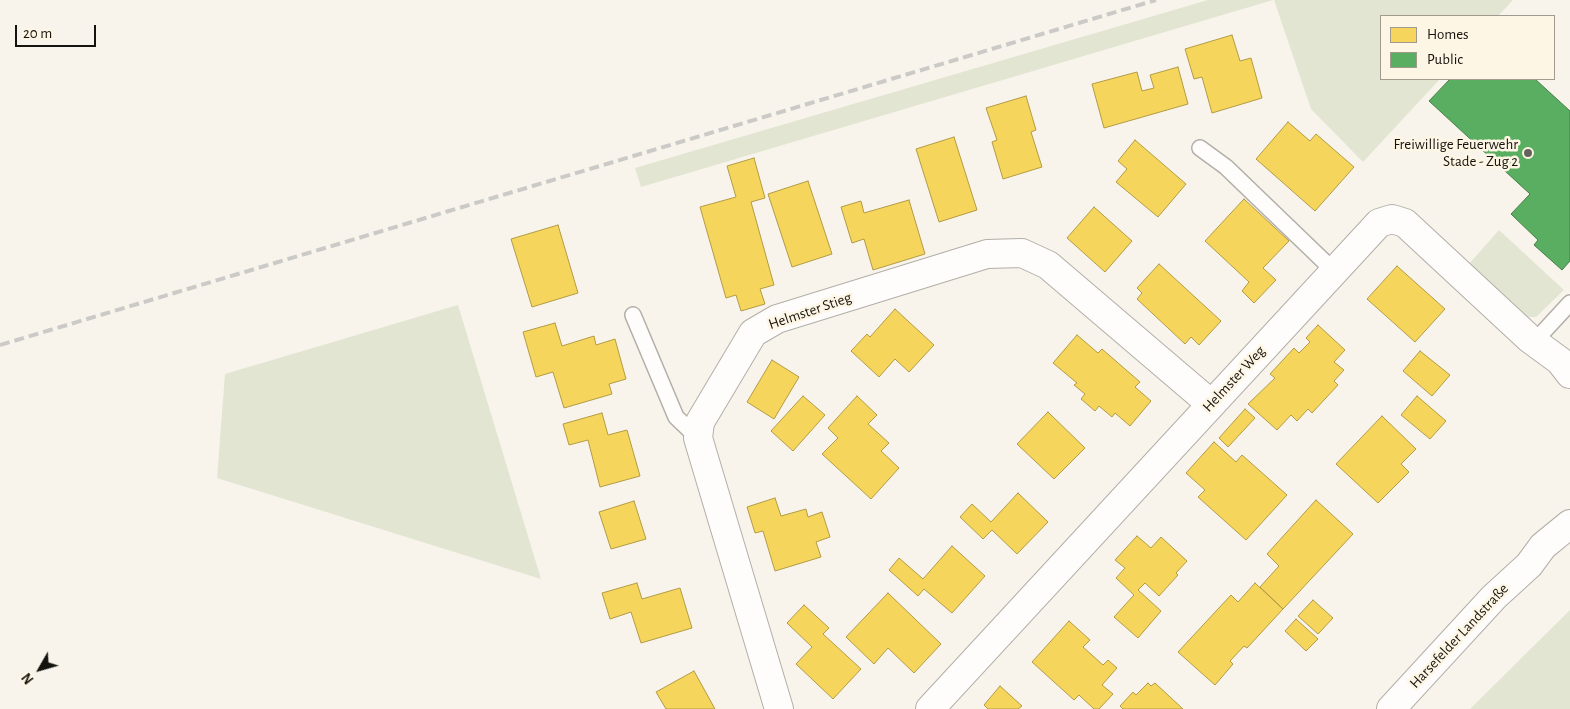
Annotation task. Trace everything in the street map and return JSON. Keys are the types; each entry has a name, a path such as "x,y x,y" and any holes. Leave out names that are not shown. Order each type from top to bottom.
{"street":[{"name":"Helmster Weg","path":"930,709 1379,223 1386,220 1398,220 1534,342 1567,366"},
{"name":"Helmster Stieg","path":"698,438 700,422 753,333 777,319 987,254 1022,253 1048,264 1211,404"},
{"path":"698,438 779,709"},
{"name":"Harsefelder Landstraße","path":"1390,709 1494,597 1528,565 1543,546 1570,524"},
{"name":"Harsefelder Landstraße","path":"1528,565 1570,544"}],"lane":[{"path":"1200,148 1226,167 1334,270"},
{"path":"1534,342 1570,303"},
{"path":"633,315 676,417 698,438"}],"green space":[{"path":"1208,0 1273,0 641,187 635,168"},
{"path":"1274,0 1513,0 1499,15 1380,15 1380,80 1439,80 1363,162 1311,109"},
{"path":"1499,230 1564,290 1536,317 1525,317 1468,265"},
{"path":"458,305 541,579 217,478 225,374"},
{"path":"1570,610 1570,709 1470,709"}],"building: Homes":[{"path":"1232,35 1240,61 1251,58 1262,98 1212,113 1202,77 1194,79 1185,49"},
{"path":"1178,67 1188,104 1104,128 1092,84 1137,72 1142,91 1154,88 1150,75"},
{"path":"1026,96 1036,130 1031,132 1042,167 1003,179 992,142 997,140 986,108"},
{"path":"1288,122 1310,141 1316,134 1354,167 1315,211 1256,159"},
{"path":"954,137 977,210 939,222 916,149"},
{"path":"1135,140 1186,184 1158,217 1116,182 1127,169 1118,161"},
{"path":"754,158 765,198 751,202 774,285 760,289 765,304 741,311 736,295 726,298 700,207 736,197 727,166"},
{"path":"808,181 832,254 792,267 768,194"},
{"path":"1244,199 1289,241 1263,268 1276,280 1254,303 1242,291 1249,282 1205,241"},
{"path":"909,200 925,254 873,270 864,239 852,243 841,207 861,201 864,213"},
{"path":"1094,207 1132,241 1105,272 1067,238"},
{"path":"558,225 578,293 532,307 511,239"},
{"path":"1159,264 1221,321 1199,345 1191,337 1185,344 1137,299 1142,293 1137,288"},
{"path":"1397,266 1445,309 1415,342 1367,299"},
{"path":"895,309 934,345 909,372 895,359 879,377 851,351 867,334 870,337"},
{"path":"555,323 562,346 594,336 596,345 615,339 626,379 609,384 612,394 564,408 553,372 536,377 523,332"},
{"path":"1318,325 1345,350 1334,362 1344,370 1334,381 1338,385 1312,413 1308,409 1297,421 1291,415 1277,430 1248,404 1275,378 1270,374 1294,348 1299,353 1310,342 1306,338"},
{"path":"1077,335 1098,353 1102,349 1140,382 1135,387 1151,401 1130,426 1115,413 1112,417 1099,406 1095,411 1081,399 1085,394 1074,385 1077,383 1053,363"},
{"path":"1420,351 1450,375 1432,396 1403,371"},
{"path":"772,360 799,377 774,419 747,402"},
{"path":"803,396 825,415 793,451 771,431"},
{"path":"857,396 877,415 868,424 889,443 881,451 899,468 871,499 822,454 838,438 828,428"},
{"path":"1417,396 1446,421 1430,439 1401,415"},
{"path":"1245,409 1255,418 1228,447 1219,438"},
{"path":"1048,412 1085,448 1054,479 1017,444"},
{"path":"602,413 608,435 627,430 640,476 600,487 588,440 569,445 563,424"},
{"path":"1382,416 1416,449 1401,464 1409,472 1378,503 1336,464"},
{"path":"1214,442 1236,462 1242,455 1287,495 1246,540 1198,497 1205,490 1186,473"},
{"path":"1018,493 1048,522 1017,554 992,530 983,539 960,517 972,504 991,522"},
{"path":"775,498 781,516 806,509 808,517 822,512 830,537 816,542 821,557 775,571 763,531 755,533 747,507"},
{"path":"1316,500 1353,534 1283,609 1260,587 1279,566 1267,554"},
{"path":"634,501 646,539 611,549 599,512"},
{"path":"1137,536 1151,548 1161,537 1187,561 1176,573 1178,575 1159,596 1145,583 1138,590 1161,611 1138,638 1114,617 1134,595 1116,578 1125,568 1115,560"},
{"path":"952,546 985,576 952,613 924,589 918,596 889,570 899,558 923,579"},
{"path":"637,583 642,599 680,588 692,628 641,643 631,612 610,619 602,593"},
{"path":"1255,583 1283,609 1247,648 1244,646 1230,661 1233,664 1215,685 1178,652 1231,595 1238,602"},
{"path":"888,593 941,644 914,673 888,648 874,664 846,637"},
{"path":"1313,600 1333,618 1318,634 1298,616"},
{"path":"804,605 829,628 823,634 861,669 833,699 796,664 812,647 787,623"},
{"path":"1296,619 1318,639 1306,651 1285,631"},
{"path":"1069,621 1090,640 1083,647 1103,665 1108,660 1117,668 1102,685 1113,694 1099,709 1094,709 1079,695 1074,700 1032,662"},
{"path":"694,671 715,709 666,709 656,692"},
{"path":"1148,683 1151,686 1155,683 1183,709 1123,709 1120,706 1133,692 1136,695"},
{"path":"1000,686 1022,706 1018,709 988,709 984,705"}],"building: Public":[{"name":"Freiwillige Feuerwehr Stade - Zug 2","path":"1449,80 1536,80 1570,111 1570,261 1562,270 1534,245 1538,240 1511,214 1530,194 1429,101"}],"railway":[{"path":"0,345 1156,0"}],"place":[{"name":"Freiwillige Feuerwehr Stade - Zug 2","path":"1528,153"}]}
